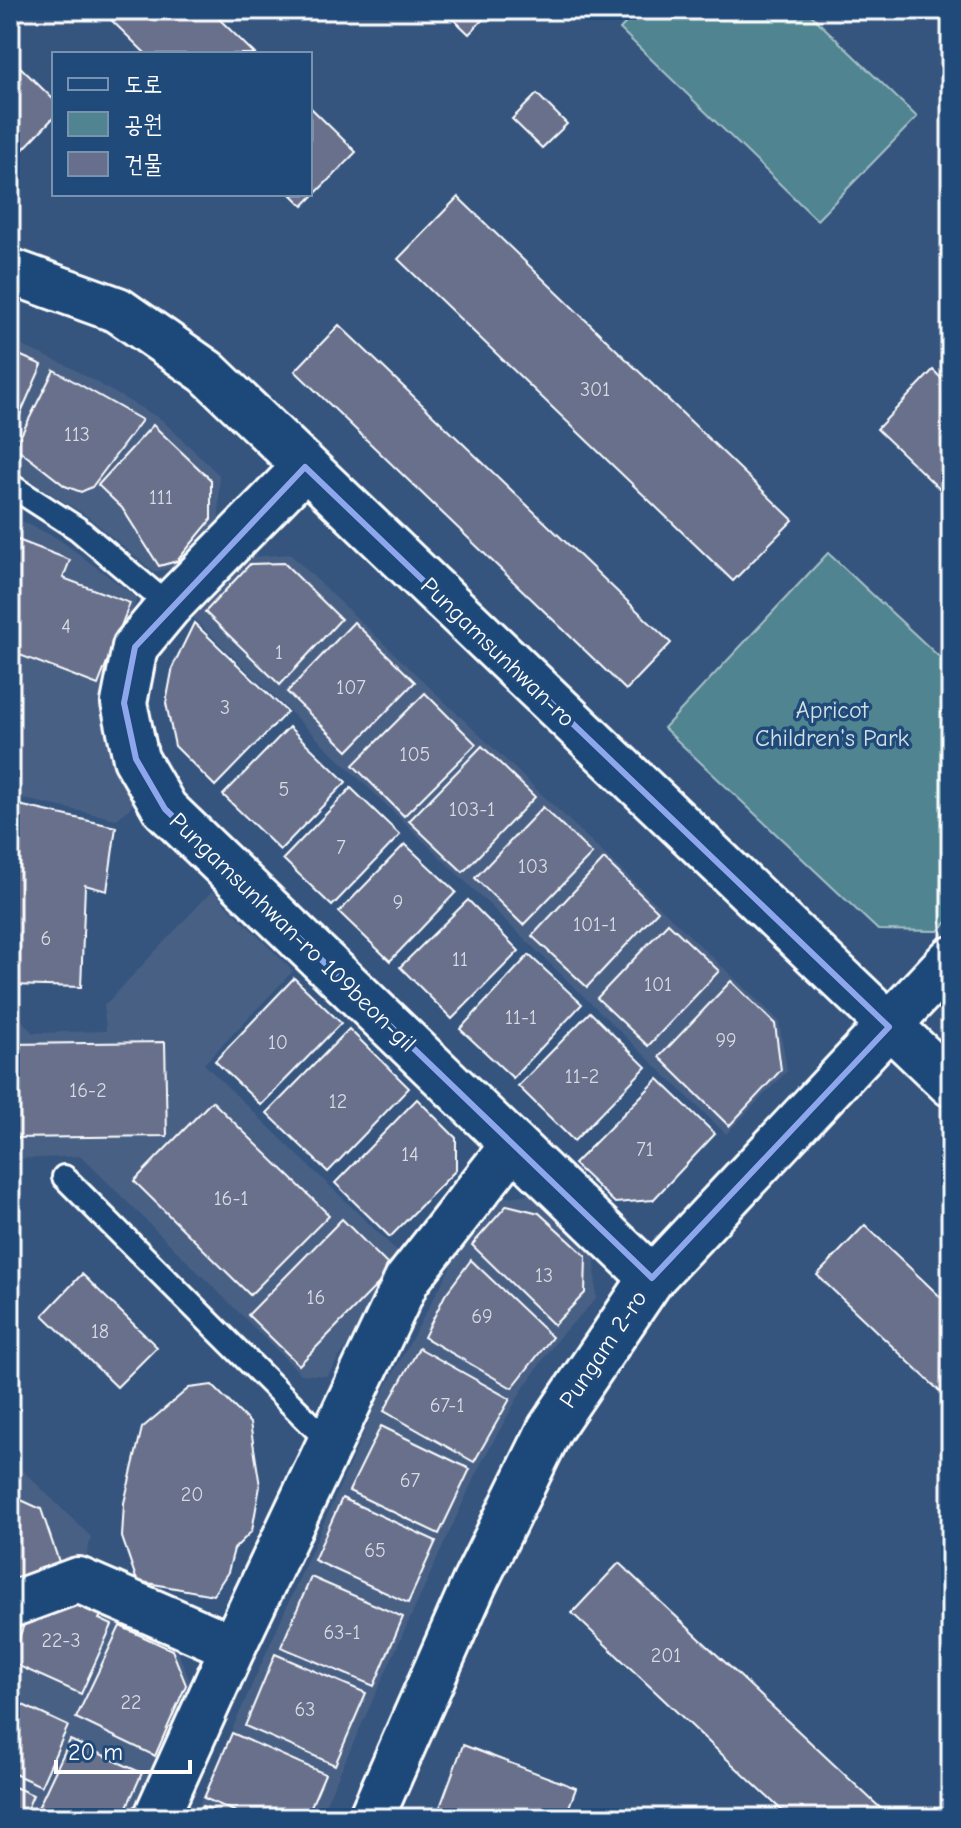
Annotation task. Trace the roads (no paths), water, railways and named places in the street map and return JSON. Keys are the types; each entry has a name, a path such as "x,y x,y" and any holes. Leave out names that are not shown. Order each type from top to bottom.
{"street":[{"name":"Pungamsunhwan-ro","path":"10,271 118,310 207,372 951,1084"},
{"name":"Pungamsunhwan-ro 109beon-gil","path":"305,467 169,606 135,647 124,703 136,759 165,809 652,1278"},
{"name":"Pungam 2-ro","path":"371,1818 474,1584 550,1429 652,1278 951,959"},
{"path":"156,1818 233,1647 407,1280 513,1145"},
{"path":"10,1605 78,1580 233,1647"}],"lane":[{"path":"10,485 78,529 169,606"},
{"path":"64,1177 329,1442"}],"park label":[{"name":"Apricot Children's Park","path":"832,724"}]}
